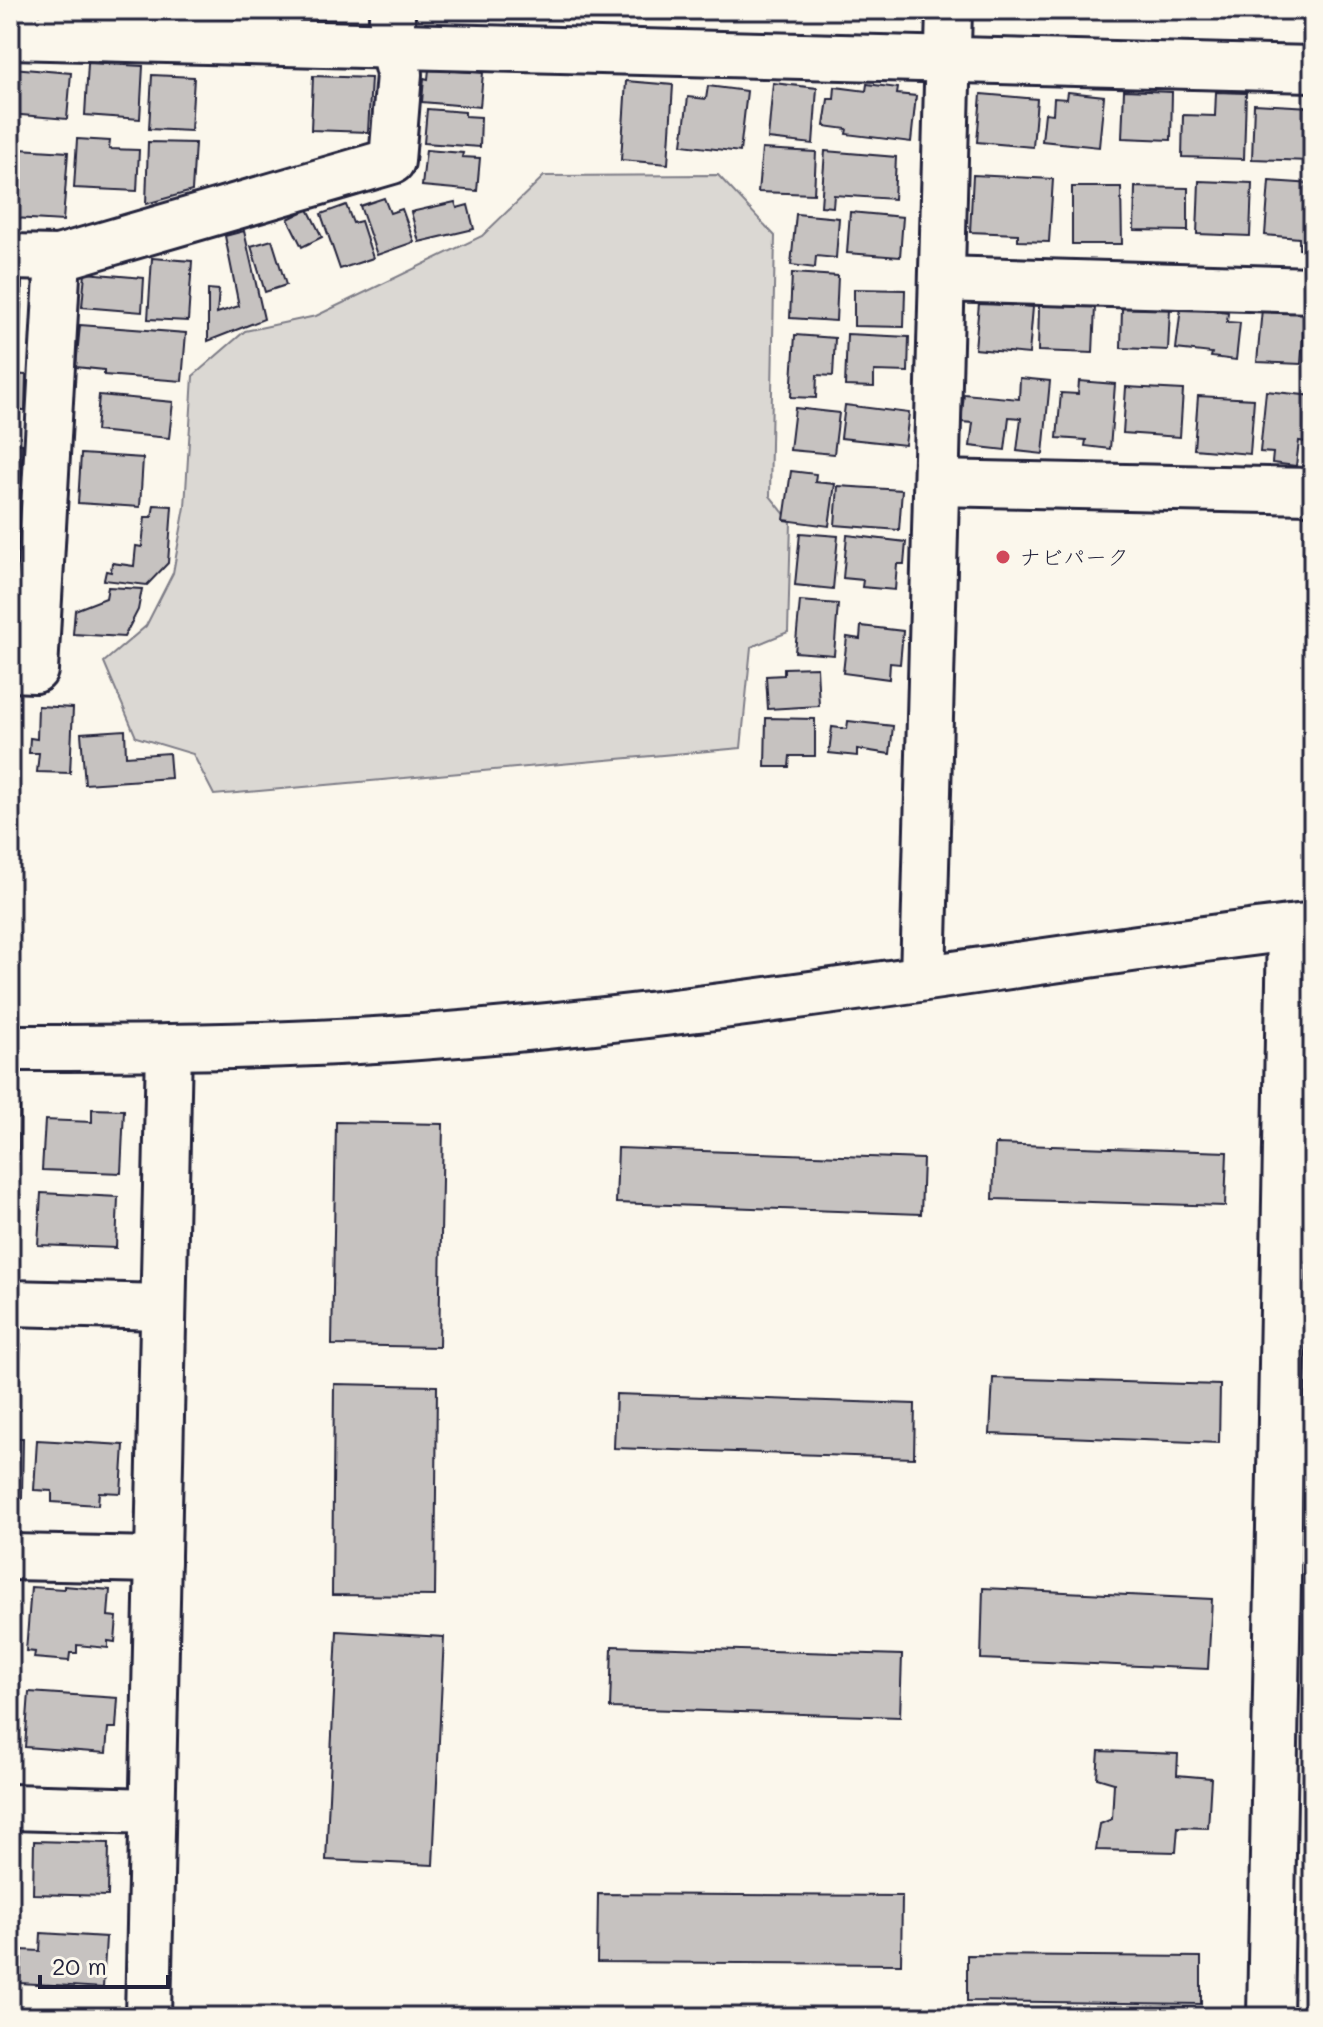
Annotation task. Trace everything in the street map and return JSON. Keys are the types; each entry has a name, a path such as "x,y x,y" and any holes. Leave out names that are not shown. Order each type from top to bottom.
{"street":[{"path":"923,978 949,10"},
{"path":"10,257 58,258 392,161 399,74 392,28"},
{"path":"10,36 392,28 948,59 1313,69"},
{"path":"10,669 35,670 58,258"},
{"path":"942,279 1313,290"},
{"path":"937,483 1313,491"},
{"path":"10,1048 169,1047 392,1039 512,1028 618,1018 1301,927 1270,2017"},
{"path":"148,2017 169,1047"},
{"path":"10,1303 163,1307"},
{"path":"10,1557 158,1560"},
{"path":"10,1807 152,1811"}],"shaded area":[{"path":"718,175 775,236 770,496 791,522 788,632 751,647 741,748 214,795 193,754 136,737 104,662 146,626 173,573 185,507 193,376 245,331 316,316 482,236 544,176"}],"building":[{"path":"1085,10 1136,10 1135,18 1084,13"},
{"path":"1216,10 1216,14 1149,12"},
{"path":"88,63 143,66 140,119 85,115"},
{"path":"12,68 71,73 67,119 10,114"},
{"path":"429,69 483,73 480,107 422,102 424,78 428,79"},
{"path":"152,75 194,77 191,131 149,129"},
{"path":"313,76 371,78 368,132 311,130"},
{"path":"626,81 673,85 668,164 621,160"},
{"path":"773,83 817,88 813,144 768,139"},
{"path":"867,84 898,88 897,94 916,96 911,142 846,134 847,129 824,126 828,99 834,99 835,87 866,91"},
{"path":"708,86 747,91 740,152 682,145 688,97 706,99"},
{"path":"1124,90 1172,92 1171,140 1122,138"},
{"path":"1068,92 1104,96 1099,147 1042,141 1045,113 1053,114 1054,98 1067,99"},
{"path":"1216,92 1246,93 1244,159 1182,157 1183,115 1215,116"},
{"path":"981,94 1037,99 1033,147 977,142"},
{"path":"1254,104 1311,107 1309,161 1252,159"},
{"path":"427,109 465,112 465,116 481,117 480,147 424,143"},
{"path":"77,139 110,141 109,149 139,150 137,191 74,188"},
{"path":"148,142 195,143 192,191 146,204"},
{"path":"19,149 68,152 63,221 14,218"},
{"path":"762,149 816,152 814,194 758,192"},
{"path":"426,150 463,153 462,157 480,158 477,191 422,186"},
{"path":"825,151 896,157 894,199 834,195 833,207 821,206"},
{"path":"973,175 1053,179 1049,242 1018,241 1018,234 970,232"},
{"path":"1199,181 1252,183 1250,236 1197,234"},
{"path":"1269,181 1313,184 1313,250 1299,249 1299,238 1265,235"},
{"path":"1072,187 1121,187 1122,244 1072,244"},
{"path":"1135,187 1188,188 1188,231 1134,230"},
{"path":"384,198 390,213 402,209 414,242 377,255 360,206"},
{"path":"455,202 457,208 468,205 474,229 419,242 411,212"},
{"path":"346,205 353,223 361,221 373,258 340,269 321,214"},
{"path":"308,209 322,237 302,247 288,219"},
{"path":"850,212 903,217 900,257 847,253"},
{"path":"796,214 839,218 836,258 816,256 815,268 791,265"},
{"path":"244,231 264,319 208,341 208,289 219,290 217,313 239,306 225,236"},
{"path":"272,240 286,285 265,292 251,246"},
{"path":"152,258 192,261 188,321 148,319"},
{"path":"85,273 144,278 142,312 82,307"},
{"path":"792,273 838,276 836,321 790,318"},
{"path":"10,281 22,282 20,340 10,340"},
{"path":"854,289 905,290 904,327 854,326"},
{"path":"979,303 1033,307 1029,354 975,349"},
{"path":"1039,305 1095,307 1093,353 1038,351"},
{"path":"1181,307 1228,313 1227,322 1240,323 1236,360 1211,357 1212,353 1176,349"},
{"path":"1122,308 1170,309 1168,350 1121,348"},
{"path":"1262,309 1305,313 1301,364 1257,362"},
{"path":"80,325 186,333 182,381 104,375 104,370 76,367"},
{"path":"847,334 909,337 908,372 874,371 874,387 845,386"},
{"path":"795,335 835,338 833,376 817,375 816,398 791,397"},
{"path":"10,374 26,375 25,410 10,410"},
{"path":"1020,378 1050,381 1043,454 1017,451 1021,418 1009,417 1005,450 970,446 973,423 961,422 964,394 1019,399"},
{"path":"1079,381 1115,384 1110,449 1085,446 1086,440 1057,438 1061,393 1078,394"},
{"path":"1126,387 1183,390 1180,437 1123,433"},
{"path":"1266,391 1313,396 1313,443 1299,441 1296,466 1272,463 1273,453 1260,452"},
{"path":"99,395 173,402 169,438 96,431"},
{"path":"1198,396 1254,399 1250,454 1194,449"},
{"path":"845,405 909,413 905,445 841,438"},
{"path":"795,408 839,413 834,454 790,450"},
{"path":"10,443 22,444 20,485 10,485"},
{"path":"81,454 143,458 140,507 78,503"},
{"path":"791,471 816,474 815,482 835,484 829,526 784,520"},
{"path":"838,486 902,490 899,530 835,525"},
{"path":"154,505 172,506 168,563 147,585 104,580 106,571 111,572 112,563 134,566 136,546 142,547 145,517 152,517"},
{"path":"800,533 838,536 833,589 795,585"},
{"path":"847,535 906,542 904,564 897,564 895,590 862,587 863,580 843,578"},
{"path":"10,580 17,581 14,625 10,625"},
{"path":"108,587 142,589 138,610 124,637 73,634 75,610 106,598"},
{"path":"800,601 838,604 834,655 795,652"},
{"path":"861,626 903,631 900,664 890,663 889,679 843,673 847,637 860,639"},
{"path":"817,667 819,706 768,709 766,676 784,675 784,668"},
{"path":"38,706 73,708 70,773 37,772 39,753 29,753 30,738 37,739"},
{"path":"766,718 815,719 815,756 790,756 789,767 765,767"},
{"path":"848,721 893,726 890,754 857,749 857,756 829,753 832,727 847,729"},
{"path":"125,730 126,756 169,753 171,778 85,784 81,733"},
{"path":"10,1106 20,1106 19,1154 10,1153"},
{"path":"92,1109 124,1110 121,1173 42,1170 45,1120 92,1122"},
{"path":"336,1122 443,1124 439,1347 332,1345"},
{"path":"995,1144 1227,1152 1225,1206 993,1199"},
{"path":"618,1148 923,1159 921,1214 616,1203"},
{"path":"41,1193 118,1197 116,1248 38,1245"},
{"path":"10,1194 20,1195 19,1217 10,1216"},
{"path":"10,1345 21,1345 17,1407 10,1407"},
{"path":"993,1378 1220,1385 1219,1443 990,1434"},
{"path":"334,1384 437,1386 435,1596 332,1595"},
{"path":"616,1394 915,1404 914,1458 614,1448"},
{"path":"10,1438 23,1438 22,1499 10,1498"},
{"path":"37,1440 124,1445 121,1493 99,1492 98,1505 52,1502 52,1491 34,1490"},
{"path":"64,1586 110,1590 108,1616 117,1617 115,1642 108,1641 108,1648 77,1645 77,1653 70,1653 69,1661 34,1658 35,1652 26,1651 31,1587 64,1589"},
{"path":"983,1588 1212,1599 1208,1669 981,1659"},
{"path":"337,1631 444,1637 433,1865 326,1860"},
{"path":"612,1646 902,1655 900,1717 610,1708"},
{"path":"29,1692 118,1698 116,1728 108,1728 106,1753 25,1747"},
{"path":"1099,1751 1178,1754 1177,1775 1211,1778 1208,1828 1178,1827 1176,1852 1096,1850 1100,1824 1112,1819 1114,1783 1097,1778"},
{"path":"34,1841 109,1843 108,1896 33,1894"},
{"path":"598,1894 902,1896 901,1964 597,1962"},
{"path":"41,1933 106,1937 103,1988 20,1983 22,1950 40,1951"},
{"path":"967,1955 1201,1957 1201,2004 967,2001"}],"place":[{"name":"ナビパーク","path":"1003,557"}]}
